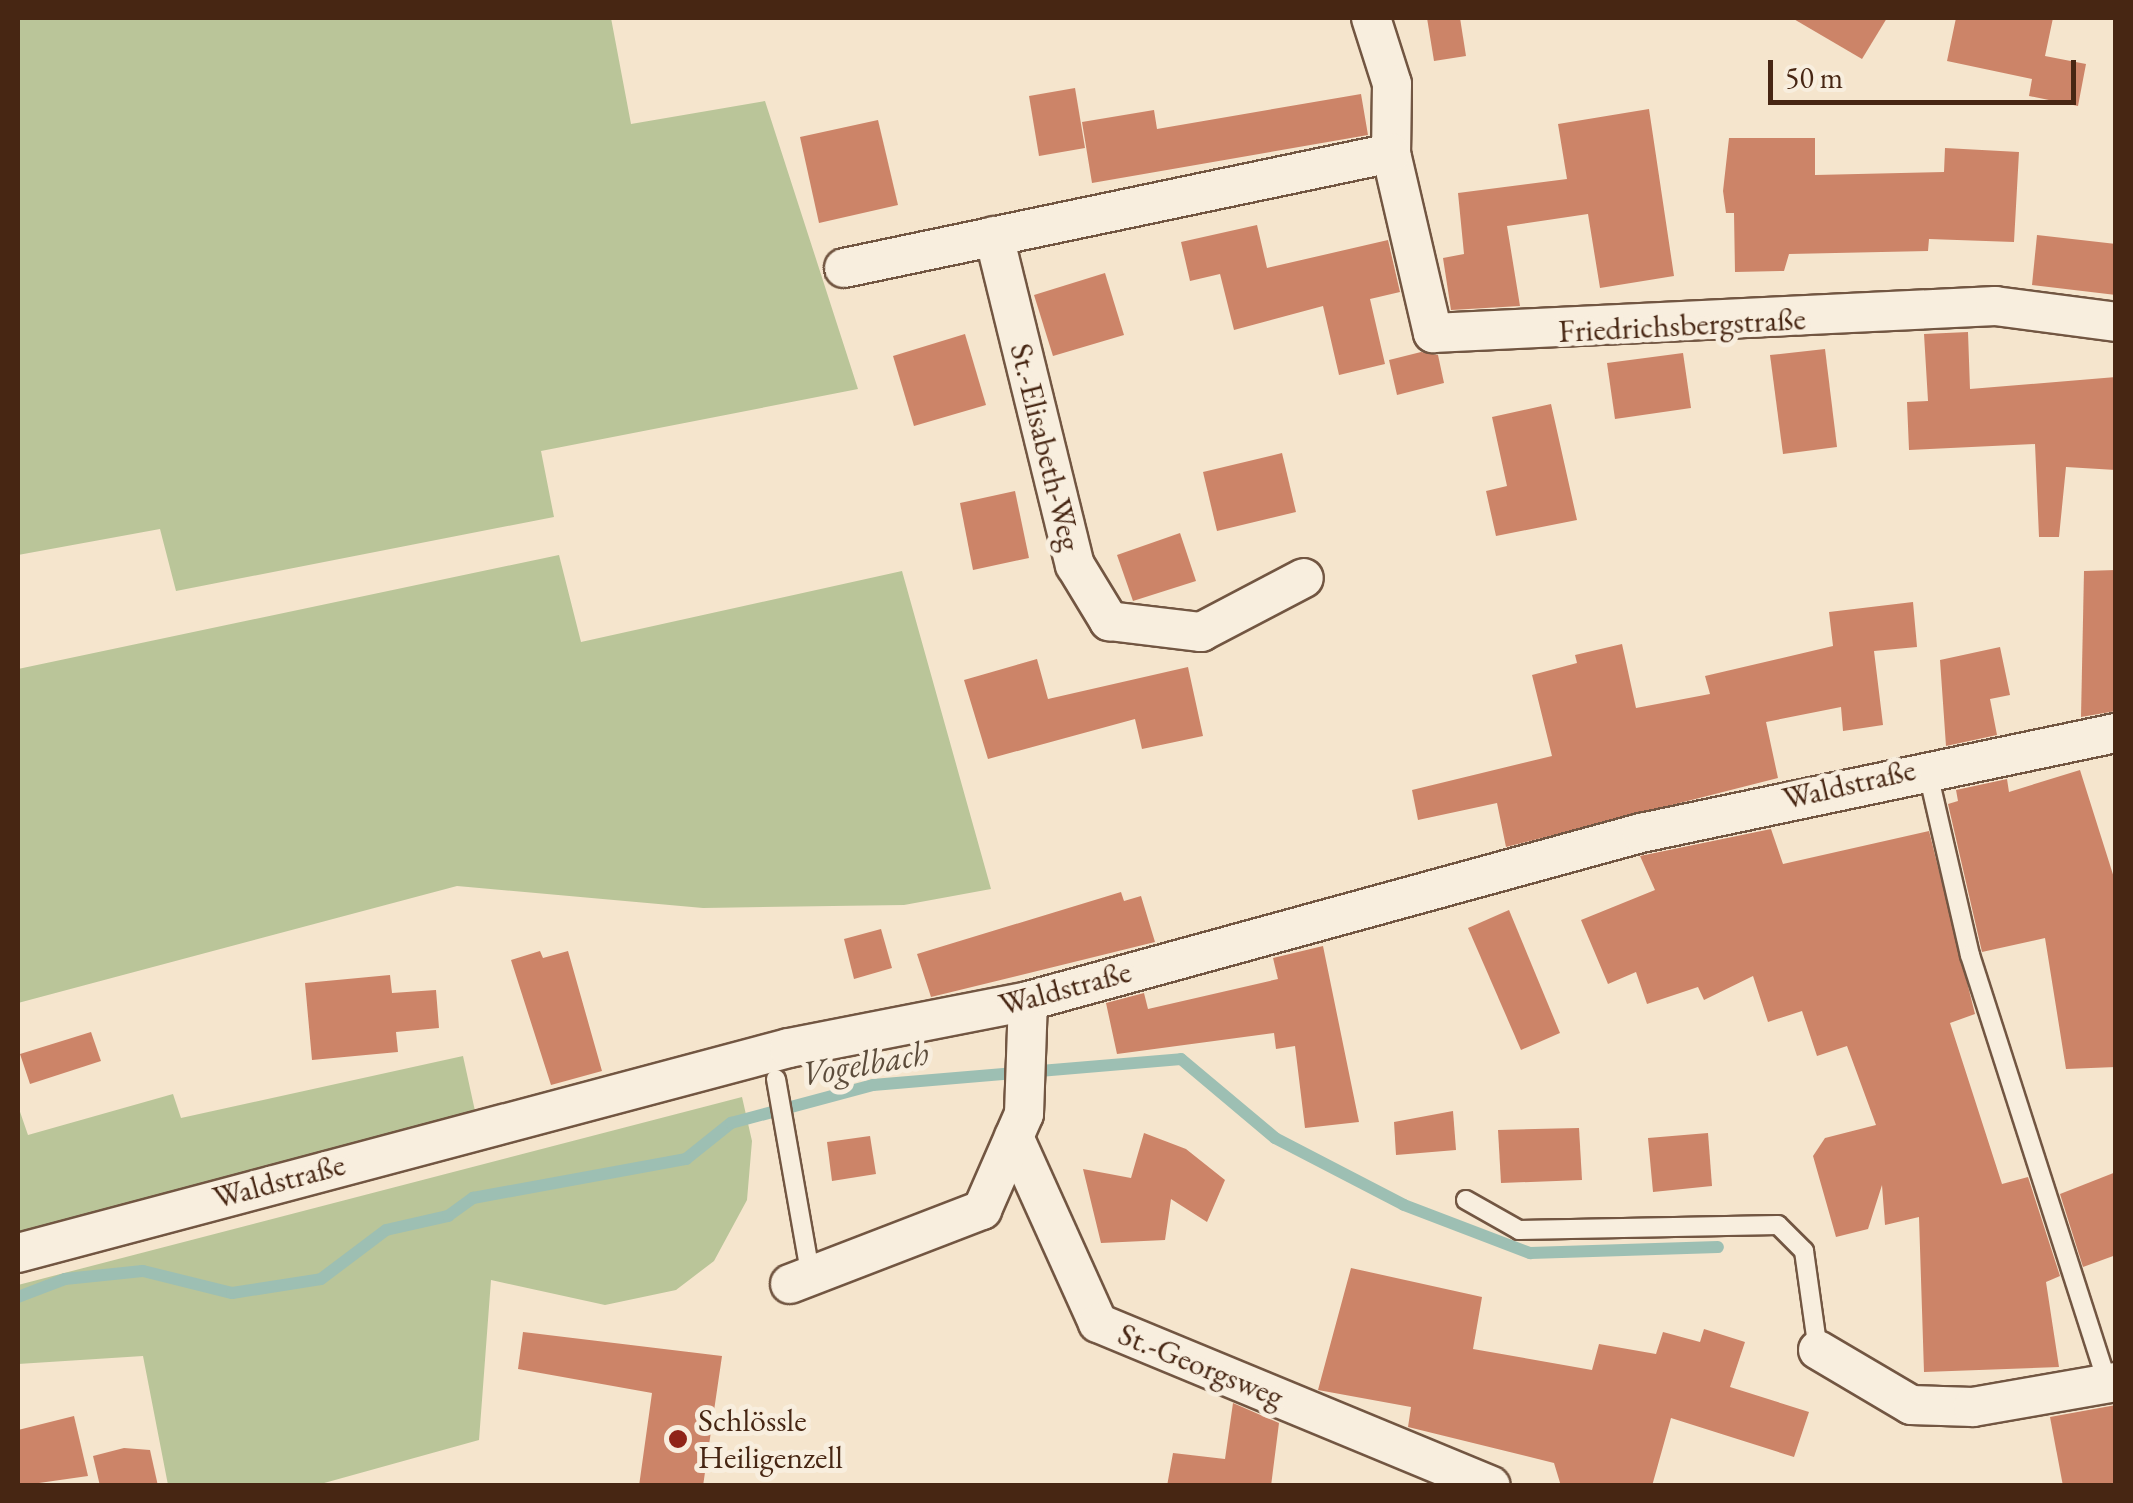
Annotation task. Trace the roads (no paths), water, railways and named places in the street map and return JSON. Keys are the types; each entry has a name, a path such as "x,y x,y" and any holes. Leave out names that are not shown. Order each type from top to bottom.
{"street":[{"name":"Friedrichsbergstraße","path":"1371,18 1392,84 1390,153 1433,333 1994,306 2116,322"},
{"path":"844,268 1390,153"},
{"name":"St.-Elisabeth-Weg","path":"994,236 1075,565 1109,621 1202,632 1304,578"},
{"name":"Waldstraße","path":"18,1253 789,1048 1028,1001 1313,916 1926,766 2116,733"},
{"path":"801,1280 982,1210 1019,1126 1031,1057 1028,1001"},
{"name":"St.-Georgsweg","path":"1019,1126 1098,1323 1492,1486"},
{"path":"1818,1350 1911,1405 1973,1407 2112,1382"}],"lane":[{"path":"1926,766 1970,955 2112,1382"},
{"path":"777,1085 801,1280"},
{"path":"1466,1200 1519,1230 1778,1225 1804,1251 1818,1350"}],"waterway":[{"name":"Vogelbach","path":"18,1297 65,1279 143,1271 232,1293 321,1279 386,1230 448,1216 473,1198 686,1159 731,1123 873,1085 1181,1059 1275,1138 1404,1205 1530,1253 1718,1247"}],"place":[{"name":"Schlössle Heiligenzell","path":"678,1439"}]}
